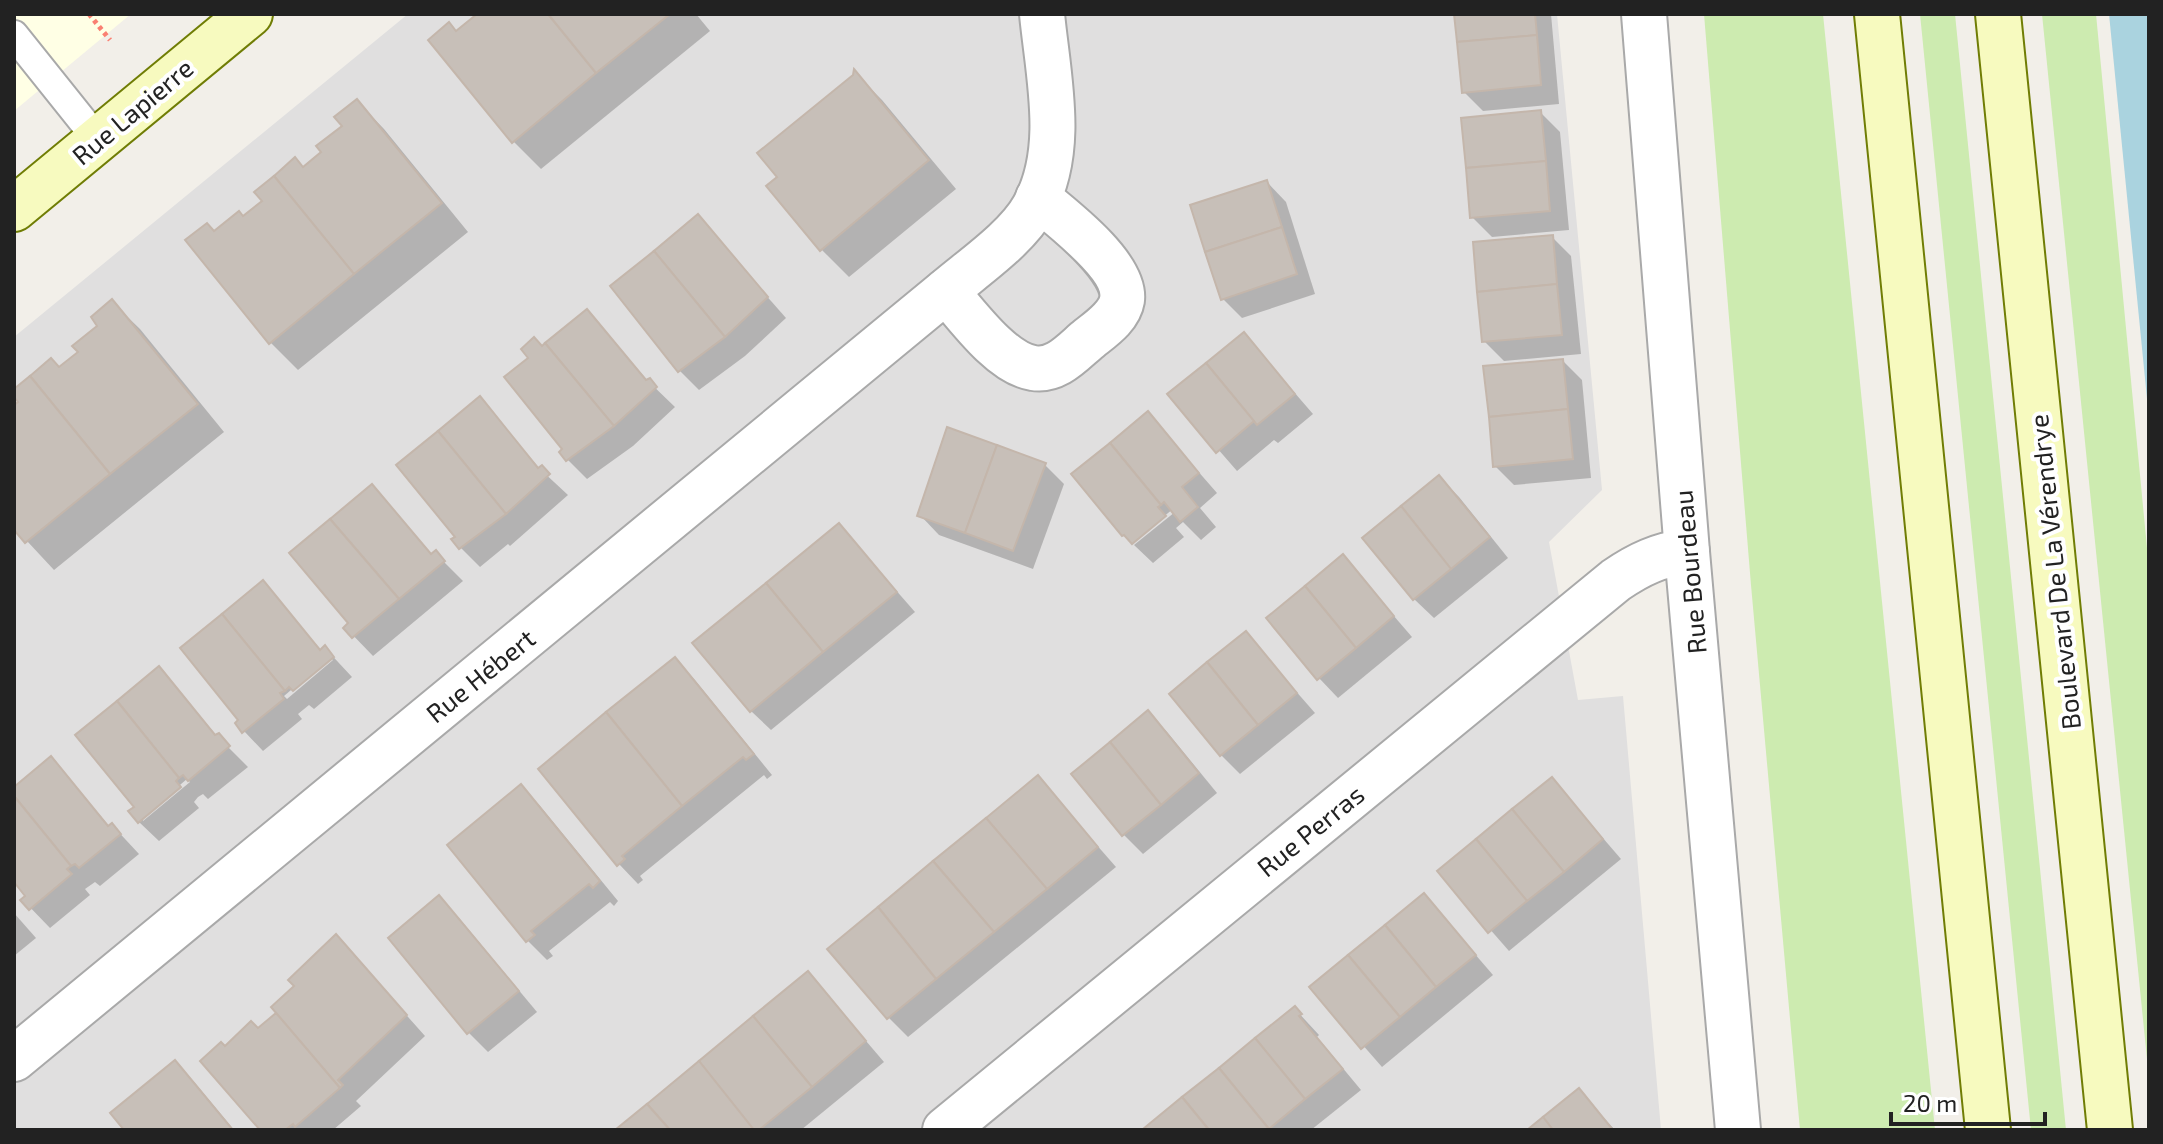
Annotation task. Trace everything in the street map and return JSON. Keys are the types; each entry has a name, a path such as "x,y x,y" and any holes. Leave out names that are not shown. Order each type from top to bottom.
{"main road":[{"name":"Rue Lapierre","path":"14,209 250,14"},
{"path":"1877,14 1988,1130"},
{"name":"Boulevard De La Vérendrye","path":"1998,14 2110,1130"}],"street":[{"name":"Rue Hébert","path":"14,1059 946,291 1013,232 1038,198 1053,138 1042,14"},
{"name":"Rue Bourdeau","path":"1644,14 1738,1130"},
{"path":"946,291 995,345 1022,364 1035,369 1052,366 1065,359 1115,316 1122,300 1121,286 1112,271 1077,229 1038,198"},
{"name":"Rue Perras","path":"945,1130 1616,580 1651,560 1669,553 1687,552"}],"lane":[{"path":"14,35 98,140"}],"path":[{"path":"89,14 110,40"}],"shaded area":[{"path":"14,14 131,14 14,111"},
{"path":"408,14 1557,14 1602,490 1549,542 1578,700 1623,696 1661,1130 14,1130 14,337"}],"green space":[{"path":"1704,14 1823,14 1935,1130 1800,1130"},
{"path":"1920,14 1955,14 2066,1130 2031,1130"},
{"path":"2042,14 2096,14 2149,569 2149,1079"}],"water":[{"path":"2109,14 2149,14 2149,419"}],"building":[{"path":"477,14 548,14 596,73 512,143 428,40 449,22 456,31"},
{"path":"548,14 670,14 596,73"},
{"path":"1454,14 1535,14 1537,35 1457,42"},
{"path":"1537,35 1541,85 1462,93 1457,42"},
{"path":"854,69 929,160 820,251 766,186 777,177 757,153 853,75"},
{"path":"357,99 442,203 354,274 274,176 295,157 303,167 321,152 316,146 342,126 334,117"},
{"path":"1541,110 1546,161 1466,168 1461,118"},
{"path":"1546,161 1550,211 1470,218 1466,168"},
{"path":"274,176 354,274 269,344 185,240 207,223 214,231 239,211 243,216 262,201 254,192"},
{"path":"1267,180 1282,227 1205,252 1190,205"},
{"path":"698,214 768,297 725,337 654,251"},
{"path":"1282,227 1297,274 1221,300 1205,252"},
{"path":"1553,235 1557,284 1477,292 1473,242"},
{"path":"654,251 725,337 678,372 610,286"},
{"path":"1557,284 1562,335 1482,342 1477,292"},
{"path":"112,299 198,404 110,474 30,376 51,358 59,367 78,352 72,346 97,326 91,317"},
{"path":"587,309 646,380 650,378 657,387 614,426 545,343"},
{"path":"1244,332 1295,394 1257,425 1206,363"},
{"path":"534,337 542,346 545,343 614,426 566,461 559,452 562,449 504,377 528,358 521,349"},
{"path":"1563,359 1568,409 1489,417 1483,366"},
{"path":"1206,363 1254,421 1216,453 1167,394"},
{"path":"30,376 110,474 25,543 14,530 14,405 18,402 14,389"},
{"path":"480,396 538,468 542,465 550,474 506,514 438,431"},
{"path":"1568,409 1573,459 1493,467 1489,417"},
{"path":"1148,411 1199,473 1182,487 1198,507 1180,522 1164,502 1161,505 1110,443"},
{"path":"947,427 997,445 965,533 917,516"},
{"path":"438,431 506,514 459,549 451,539 455,537 396,465"},
{"path":"1110,443 1161,505 1158,507 1166,516 1132,544 1071,474"},
{"path":"997,445 1046,463 1013,551 965,533"},
{"path":"1439,475 1490,537 1451,569 1401,506"},
{"path":"372,484 431,554 436,550 445,561 399,599 330,519"},
{"path":"1401,506 1451,569 1413,600 1362,538"},
{"path":"330,519 399,599 352,638 343,628 348,623 289,553"},
{"path":"839,523 897,592 823,652 766,583"},
{"path":"1343,554 1394,616 1356,648 1305,586"},
{"path":"263,580 320,650 325,645 334,657 293,691 289,687 285,691 222,614"},
{"path":"766,583 823,652 750,712 692,643"},
{"path":"1305,586 1356,648 1317,680 1266,618"},
{"path":"222,614 285,691 280,693 284,699 242,733 235,723 238,720 180,648"},
{"path":"1246,631 1297,693 1258,725 1207,662"},
{"path":"675,657 754,754 746,760 743,757 682,806 606,712"},
{"path":"1207,662 1258,725 1220,756 1169,694"},
{"path":"159,666 215,735 219,733 230,746 188,781 183,775 179,778 117,701"},
{"path":"117,701 179,778 176,781 181,787 138,823 128,811 134,807 75,735"},
{"path":"1148,710 1199,773 1161,805 1110,742"},
{"path":"606,712 682,806 622,856 625,859 617,866 538,769"},
{"path":"1110,742 1161,805 1122,836 1071,774"},
{"path":"51,756 108,826 112,823 121,834 79,868 75,864 71,866 14,796 14,787"},
{"path":"1038,775 1098,847 1047,889 986,818"},
{"path":"1552,777 1603,839 1564,872 1512,809"},
{"path":"521,784 600,881 593,888 589,884 531,931 535,935 526,942 447,845"},
{"path":"14,796 71,866 67,869 72,874 29,910 20,900 25,896 14,882"},
{"path":"1512,809 1564,872 1527,901 1476,839"},
{"path":"986,818 1047,889 994,932 933,861"},
{"path":"1476,839 1527,901 1488,933 1437,871"},
{"path":"933,861 994,932 936,979 878,907"},
{"path":"1424,893 1476,955 1436,987 1385,925"},
{"path":"439,895 519,991 467,1034 388,938"},
{"path":"878,907 936,979 887,1019 827,949"},
{"path":"1385,925 1436,987 1400,1017 1348,955"},
{"path":"336,934 407,1015 338,1080 343,1085 340,1088 271,1007 294,986 288,980"},
{"path":"1348,955 1400,1017 1361,1049 1309,987"},
{"path":"808,971 866,1041 812,1087 753,1016"},
{"path":"1295,1006 1302,1014 1299,1016 1343,1069 1305,1099 1255,1038"},
{"path":"276,1013 340,1088 295,1127 293,1124 285,1130 260,1130 200,1061 221,1042 225,1046 251,1021 258,1028"},
{"path":"753,1016 812,1087 759,1130 754,1130 699,1061"},
{"path":"1255,1038 1305,1099 1269,1129 1219,1068"},
{"path":"175,1060 233,1130 124,1130 110,1113"},
{"path":"699,1061 754,1130 670,1130 647,1104"},
{"path":"1219,1068 1268,1130 1209,1130 1182,1097"},
{"path":"1579,1088 1613,1130 1553,1130 1543,1117"},
{"path":"1182,1097 1209,1130 1143,1129"},
{"path":"647,1104 670,1130 615,1130"},
{"path":"1543,1117 1553,1130 1527,1130"}]}
